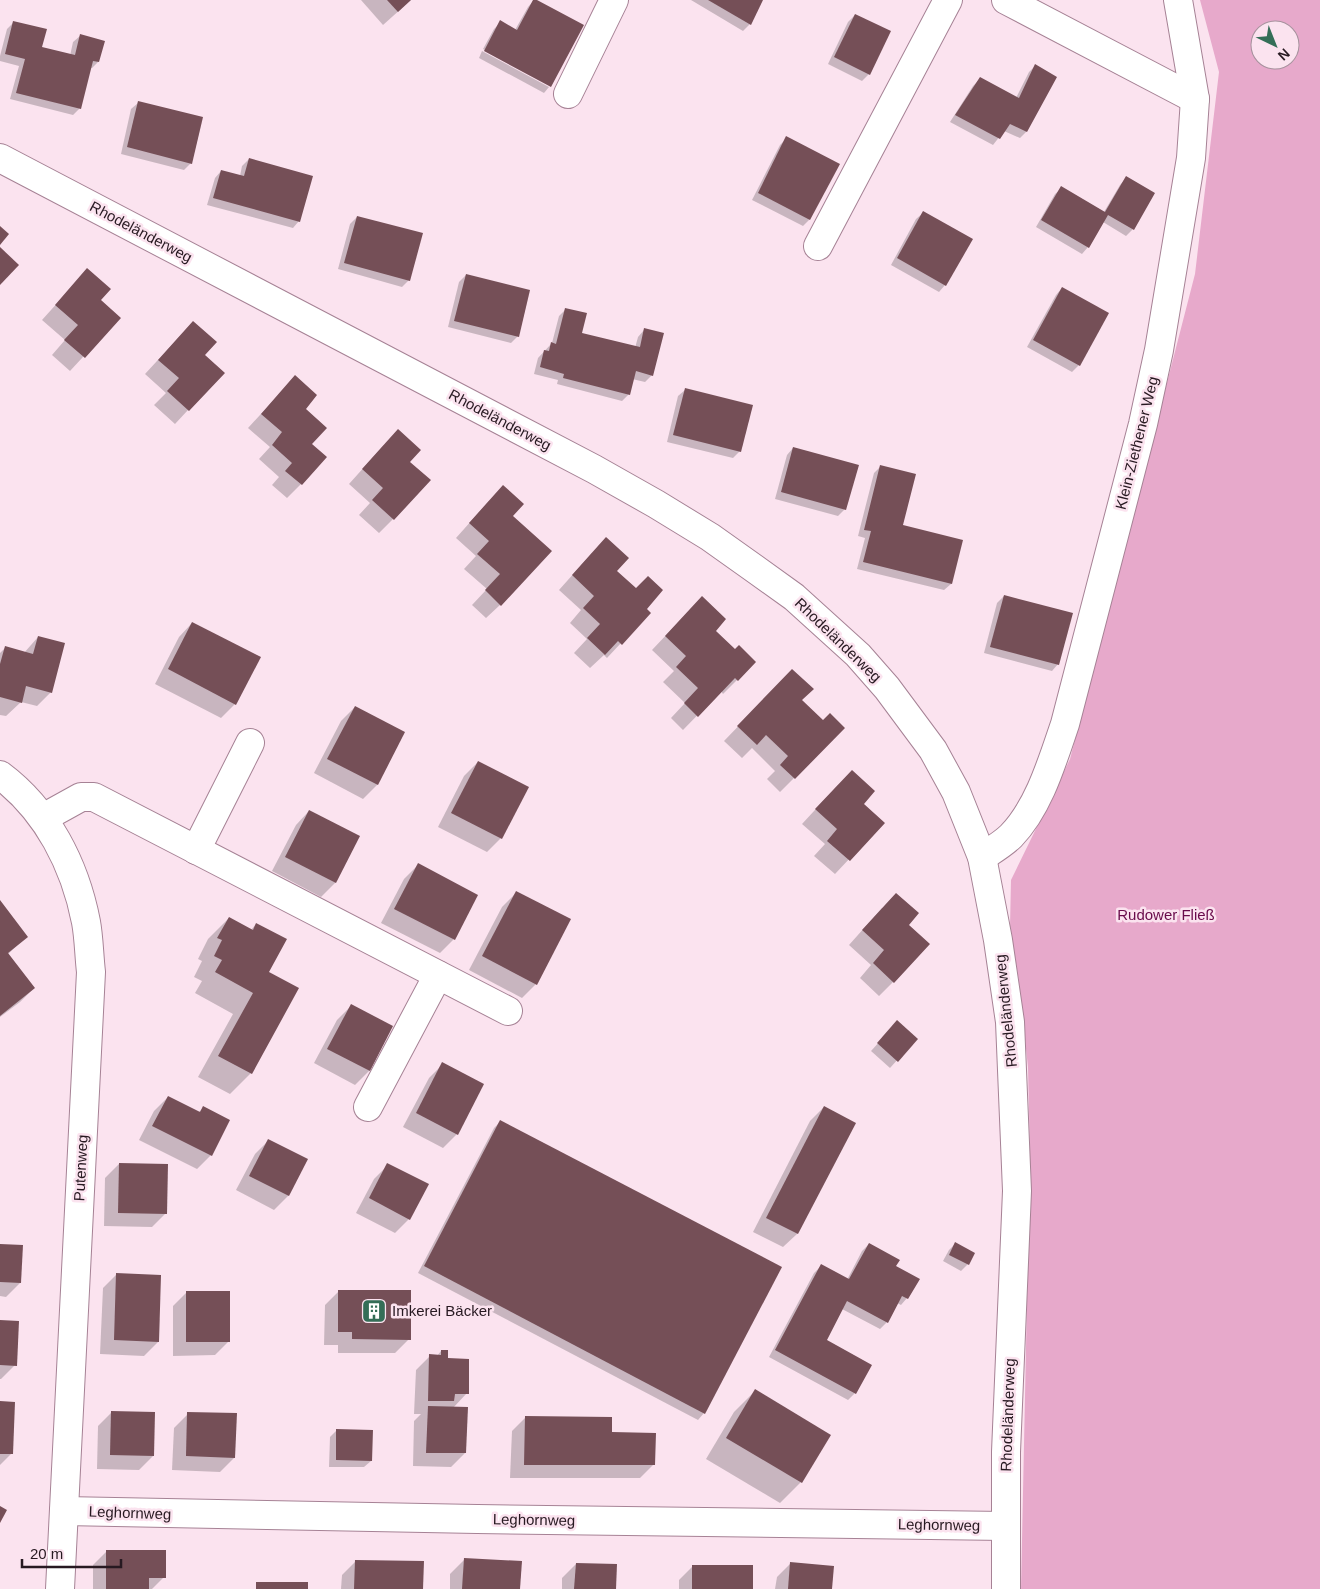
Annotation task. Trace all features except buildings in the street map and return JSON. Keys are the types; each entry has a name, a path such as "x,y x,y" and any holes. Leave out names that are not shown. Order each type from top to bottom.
{"street":[{"path":"568,94 614,0"},
{"path":"818,246 948,0"},
{"path":"1006,0 1195,98"},
{"name":"Klein-Ziethener Weg","path":"982,857 1011,837 1033,805 1051,765 1064,724 1141,433 1159,350 1191,158 1195,98 1178,0"},
{"name":"Rhodeländerweg","path":"0,158 594,469 710,536 794,597 858,655 887,688 933,750 956,792 982,857 998,940 1010,1022 1017,1191 1006,1452 1006,1589"},
{"path":"196,850 250,743"},
{"name":"Putenweg","path":"0,775 26,797 43,818 60,845 74,878 86,922 91,972 60,1589"},
{"path":"43,818 81,797 94,797 508,1011"},
{"path":"368,1107 438,975"},
{"name":"Leghornweg","path":"64,1511 319,1517 1006,1526"}],"green space":[{"name":"Rudower Fließ","path":"1200,0 1320,0 1320,1589 1021,1589 1030,1156 1028,1067 1018,975 1010,927 1011,880 1070,759 1195,274 1219,72"}],"place":[{"name":"Imkerei Bäcker","path":"374,1311"}]}
